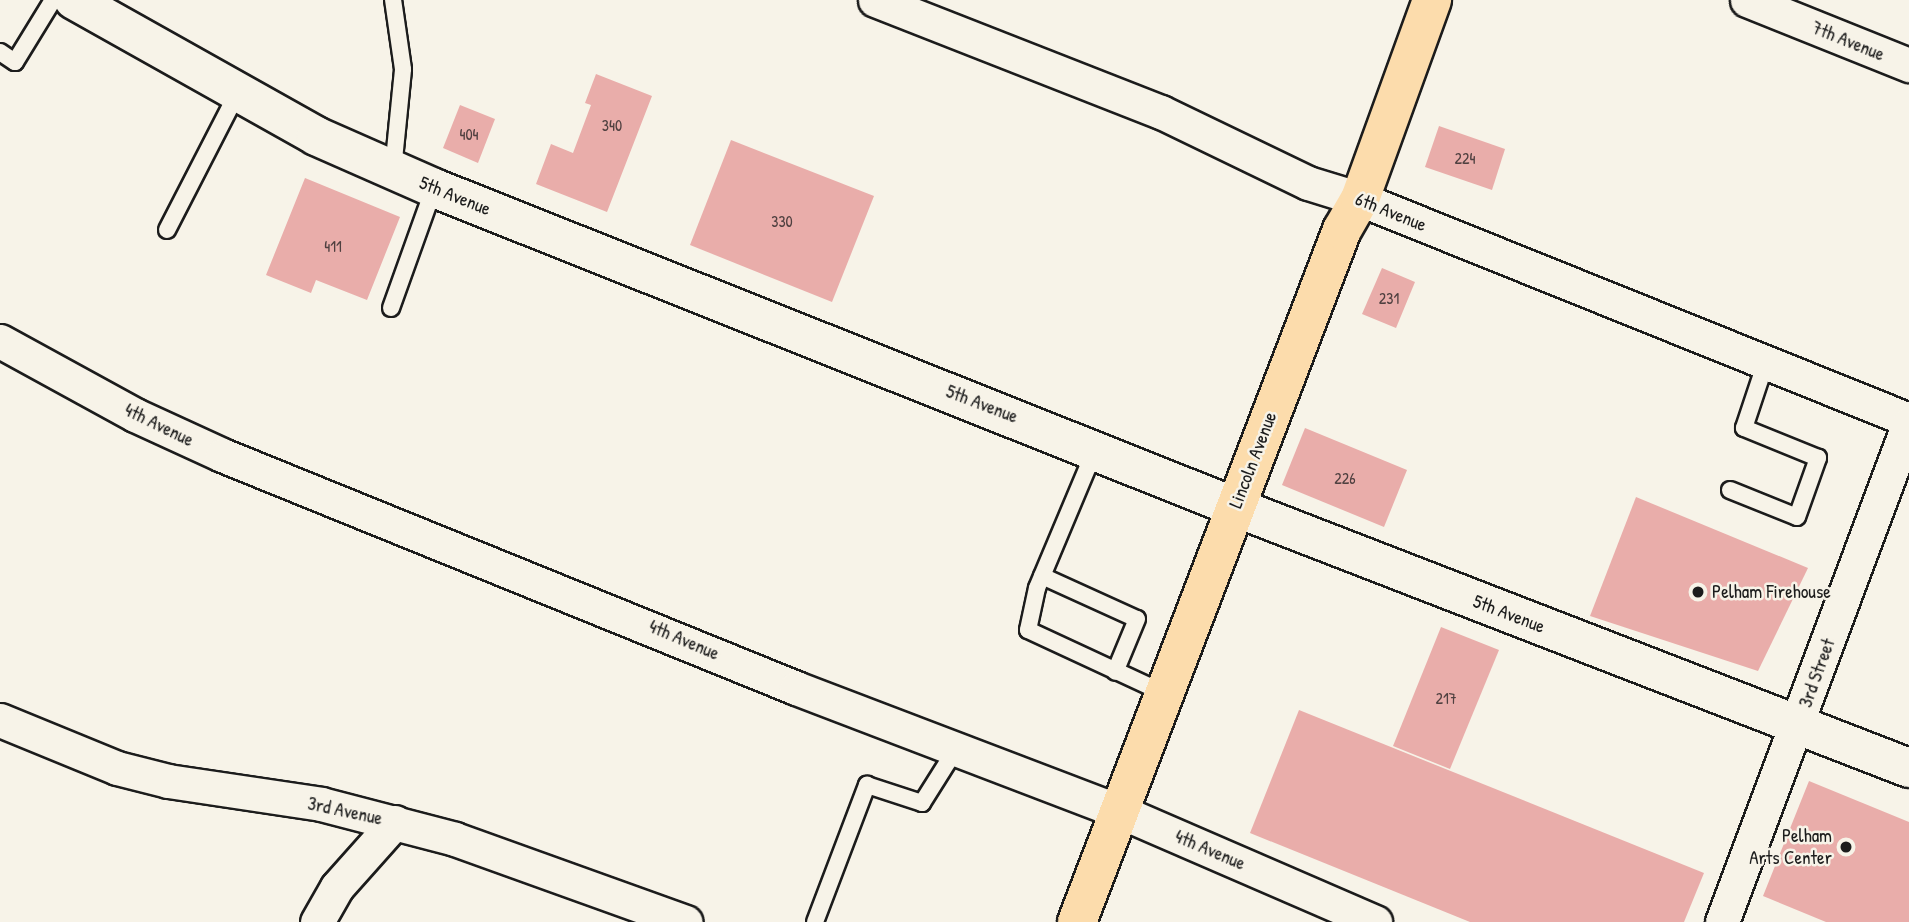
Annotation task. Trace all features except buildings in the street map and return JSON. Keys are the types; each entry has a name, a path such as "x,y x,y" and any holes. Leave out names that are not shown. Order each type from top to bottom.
{"main road":[{"name":"Lincoln Avenue","path":"1077,922 1342,230 1360,199 1432,0"}],"street":[{"name":"5th Avenue","path":"74,0 316,136 434,188 1096,449 1235,507 1909,768"},
{"name":"6th Avenue","path":"875,0 1161,112 1308,183 1360,199 1909,421"},
{"name":"7th Avenue","path":"1748,0 1909,65"},
{"name":"4th Avenue","path":"0,341 135,415 222,456 956,749 1121,812 1375,922"},
{"name":"3rd Street","path":"1722,922 1909,421"},
{"name":"3rd Avenue","path":"0,720 117,768 168,781 321,804 395,822 686,922"},
{"path":"317,922 337,887 395,822"}],"lane":[{"path":"0,52 15,62 53,0"},
{"path":"393,0 403,69 393,170"},
{"path":"167,230 238,92"},
{"path":"391,308 434,188"},
{"path":"1730,490 1797,517 1818,458 1744,428 1766,362"},
{"path":"1096,449 1042,576 1028,630 1166,694"},
{"path":"1042,576 1137,620 1115,672"},
{"path":"815,922 867,785 922,803 956,749"}],"place":[{"name":"Pelham Firehouse","path":"1698,592"},
{"name":"Pelham Arts Center","path":"1846,847"}]}
